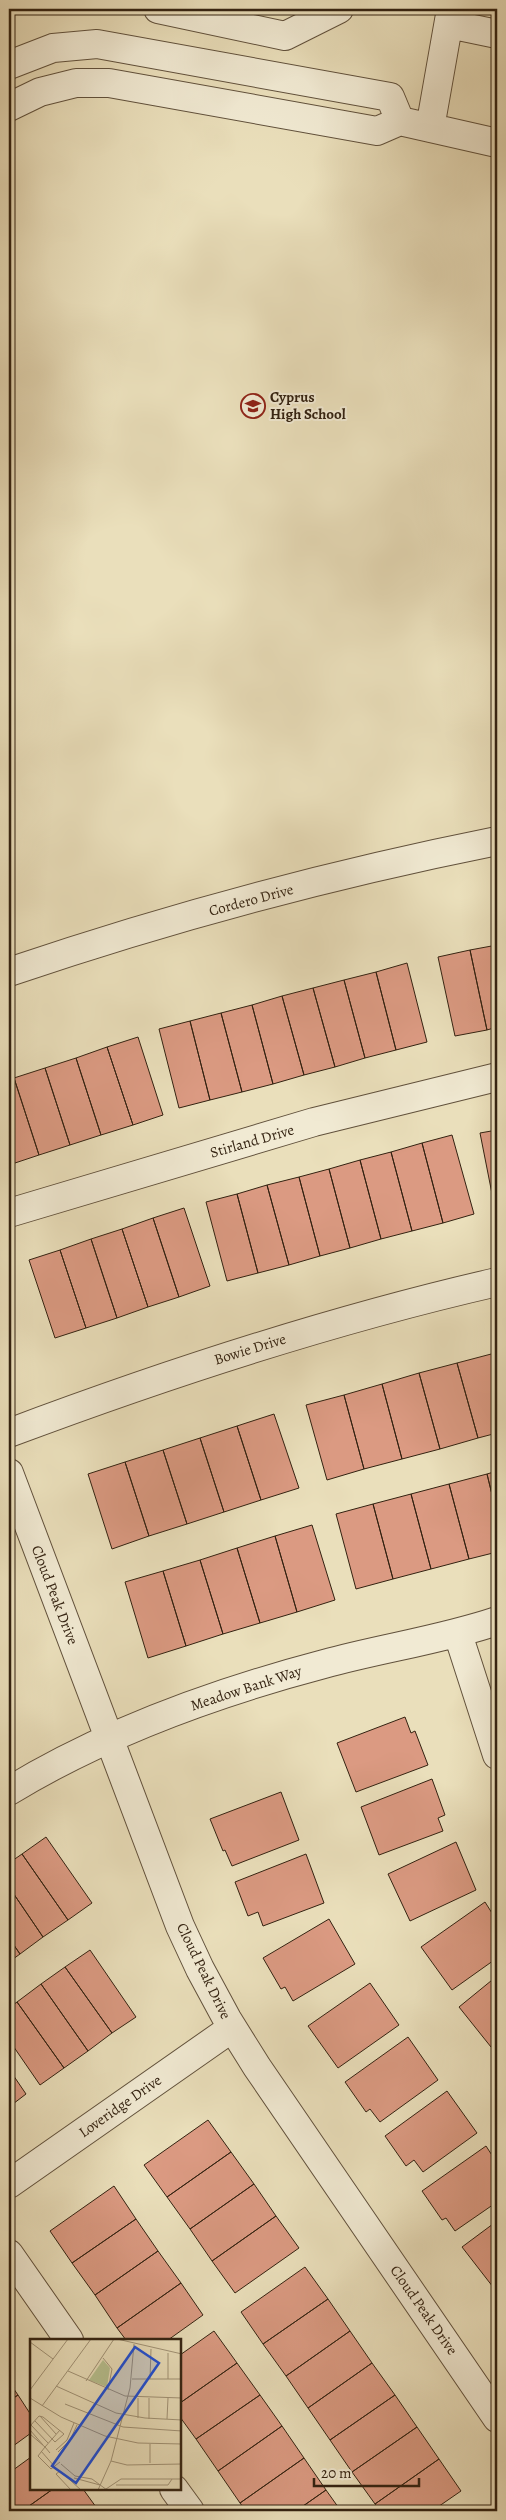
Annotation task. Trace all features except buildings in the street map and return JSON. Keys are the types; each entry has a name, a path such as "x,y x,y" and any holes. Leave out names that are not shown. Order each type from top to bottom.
{"street":[{"path":"158,9 285,36 339,9"},
{"path":"430,128 450,16 497,34"},
{"path":"9,65 53,48 97,44 390,97 400,121"},
{"path":"9,107 40,92 76,82 109,83 377,131 400,121 497,143"},
{"name":"Cordero Drive","path":"9,972 186,918 324,880 497,840"},
{"name":"Stirland Drive","path":"9,1213 314,1122 497,1077"},
{"name":"Bowie Drive","path":"9,1433 120,1392 230,1355 344,1321 497,1282"},
{"name":"Cloud Peak Drive","path":"9,1473 180,1926 200,1969 232,2028 497,2418"},
{"name":"Meadow Bank Way","path":"9,1791 45,1769 108,1738 208,1700 325,1664 458,1634 497,1621"},
{"path":"458,1634 497,1755"},
{"name":"Loveridge Drive","path":"9,2184 232,2028"},
{"path":"9,2254 68,2339"},
{"path":"175,2490 190,2511"}],"place":[{"name":"Cyprus High School","path":"253,406"}]}
